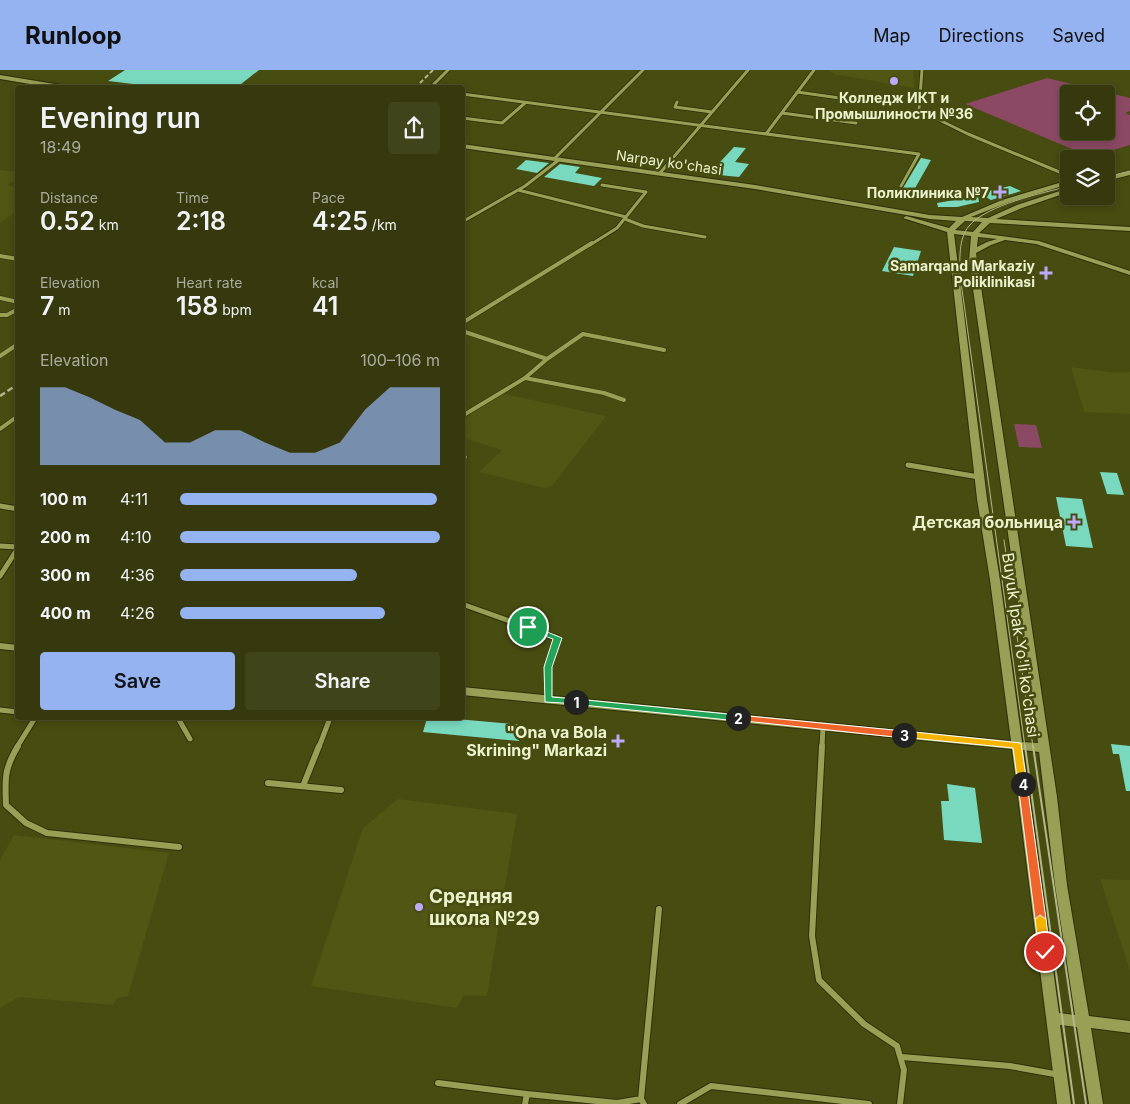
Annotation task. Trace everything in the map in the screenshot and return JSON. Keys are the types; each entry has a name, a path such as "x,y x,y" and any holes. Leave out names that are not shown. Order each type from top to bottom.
{"main road":[{"path":"0,77 49,85"},
{"name":"Narpay ko'chasi","path":"465,146 762,188 908,216 950,231 1026,240"},
{"path":"1115,171 1130,167"},
{"path":"1115,177 1130,173"},
{"path":"950,231 952,226 961,219 1060,185"},
{"path":"975,234 987,221 1014,209 1060,193"},
{"path":"1014,209 1014,215 1021,220 1037,224"},
{"path":"908,216 983,210"},
{"path":"908,216 941,233 951,243"},
{"name":"Narpay ko'chasi","path":"908,216 1037,224 1128,227"},
{"path":"934,226 943,222 943,218"},
{"path":"1008,238 1000,233 1000,229 1013,222"},
{"name":"Buyuk Ipak Yo'li ko'chasi","path":"950,231 979,477 1018,745 1064,1104"},
{"name":"Buyuk Ipak Yo'li ko'chasi","path":"975,234 974,270 1082,1022 1096,1104"},
{"path":"973,252 999,240 1026,240 1130,273"},
{"path":"0,646 15,648"},
{"path":"465,691 1043,748"},
{"path":"1054,1018 1130,1027"}],"street":[{"path":"433,85 448,70"},
{"path":"465,220 518,190 558,158 643,70"},
{"path":"660,173 748,70"},
{"path":"766,134 814,70"},
{"path":"922,70 919,110 968,134 1060,172"},
{"path":"797,92 868,102"},
{"path":"465,94 603,111 919,154 901,186"},
{"path":"677,102 675,107 712,112"},
{"path":"465,118 502,123 525,103"},
{"path":"782,112 856,123"},
{"path":"465,321 617,228 646,192 602,185"},
{"path":"518,190 625,218 642,226 705,237"},
{"path":"0,256 15,258"},
{"path":"0,298 15,301"},
{"path":"0,315 7,315 15,310"},
{"path":"465,332 547,359"},
{"path":"465,414 525,378 547,359 583,334 664,350"},
{"path":"0,356 15,346"},
{"path":"525,378 604,393 624,400"},
{"path":"0,429 15,418"},
{"path":"908,465 979,477"},
{"path":"0,506 15,508"},
{"path":"0,546 15,548"},
{"path":"0,576 15,553"},
{"path":"465,605 557,638 548,667 548,700"},
{"path":"0,710 15,712"},
{"path":"34,720 8,762 5,780 6,805 26,822 47,834 179,847"},
{"path":"179,720 190,739"},
{"path":"302,786 329,720"},
{"path":"823,727 812,936 819,980 864,1024 897,1046 904,1070 900,1104"},
{"path":"0,765 8,762"},
{"path":"268,783 341,790"},
{"path":"438,1083 617,1103 643,1101 659,909"},
{"path":"902,1058 1010,1066 1061,1075"},
{"path":"680,1104 711,1086 869,1104"},
{"path":"525,1104 527,1094"}],"shaded area":[{"name":"Колледж ИКТ и Промышлиности №36","path":"830,70 913,70 914,88 834,74"},
{"path":"1047,78 1076,85 1060,85 1060,140 1115,140 1115,94 1130,98 1130,111 1125,113 1130,115 1130,145 1113,150 1074,150 965,104"},
{"path":"0,170 15,172 15,180 7,185 15,187 15,212 0,223"},
{"path":"1071,367 1116,373 1130,372 1130,414 1084,412"},
{"path":"500,393 606,416 553,485 545,488 479,472 502,450 465,439 465,418"},
{"path":"1014,424 1036,425 1042,448 1019,447"},
{"name":"Средняя школа №29","path":"398,799 517,814 487,996 464,995 457,1008 311,986 363,828"},
{"path":"14,835 169,853 128,996 117,998 113,1005 19,997 0,1008 0,860"},
{"path":"1100,879 1130,880 1130,971"}],"building":[{"path":"125,70 259,70 240,85 142,85 108,81"},
{"path":"734,147 746,148 735,162 749,164 739,177 709,174"},
{"path":"921,158 931,160 914,190 903,188"},
{"path":"526,160 549,163 537,173 516,169"},
{"path":"560,164 580,167 575,173 602,178 594,186 544,177"},
{"name":"Поликлиника №7","path":"1010,186 1021,191 991,200 979,193"},
{"path":"978,196 979,202 957,207 938,207 937,203"},
{"path":"894,247 921,251 913,276 882,271"},
{"path":"1100,472 1117,473 1124,495 1107,494"},
{"name":"Детская больница","path":"1056,497 1082,499 1093,548 1066,546"},
{"path":"426,720 465,720 523,725 519,741 423,732"},
{"path":"1111,744 1130,746 1130,791 1126,791 1119,754 1113,754"},
{"path":"947,784 975,788 982,843 944,840 941,801 949,801"}],"tram line":[{"path":"1115,175 1130,171"},
{"path":"1025,747 960,275 960,250 965,231 977,219 988,212 1030,196 1060,188"},
{"path":"1004,540 1009,575"},
{"path":"1015,622 1033,747"},
{"path":"1025,746 1074,1104"},
{"path":"1033,746 1086,1104"}],"railway":[{"path":"418,85 433,70"},
{"path":"0,396 15,386"}],"place":[{"name":"Колледж ИКТ и Промышлиности №36","path":"894,81"},
{"name":"Поликлиника №7","path":"1000,192"},
{"name":"Samarqand Markaziy Poliklinikasi","path":"1046,273"},
{"name":"Детская больница","path":"1074,522"},
{"name":"\"Ona va Bola Skrining\" Markazi","path":"618,741"},
{"name":"Средняя школа №29","path":"419,907"}],"route":[{"path":"528,627 557,638 548,667 548,700 1018,745 1045,952"}]}
